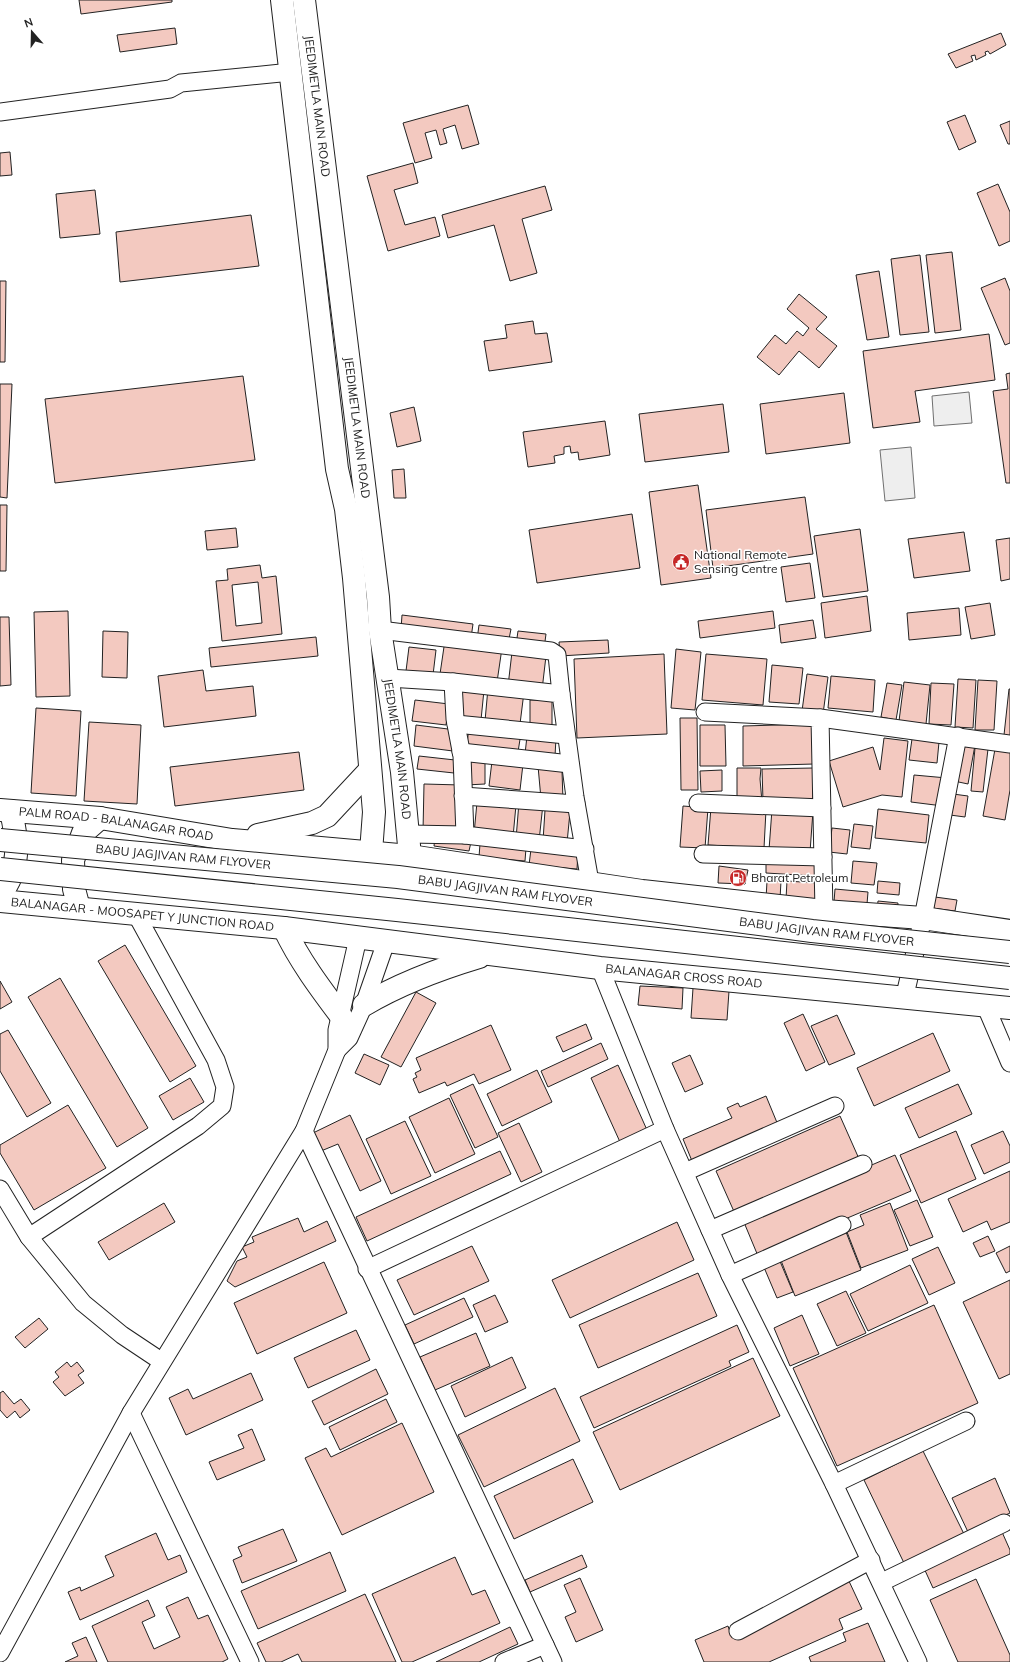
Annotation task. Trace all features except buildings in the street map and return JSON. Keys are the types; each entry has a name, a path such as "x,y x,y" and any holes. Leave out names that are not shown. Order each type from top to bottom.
{"main road":[{"name":"JEEDIMETLA MAIN ROAD","path":"282,0 337,469 346,509 354,578 369,771 374,812 371,852"},
{"name":"JEEDIMETLA MAIN ROAD","path":"304,0 380,630 402,772 410,856"},
{"path":"306,202 328,198"},
{"path":"232,840 293,828 312,823 327,816 369,771"},
{"path":"0,895 10,883 17,856 16,833 6,810"},
{"name":"PALM ROAD - BALANAGAR ROAD","path":"6,810 100,818 232,840 410,856 590,882"},
{"path":"79,908 74,888 73,860 83,833 100,818"},
{"name":"BABU JAGJIVAN RAM FLYOVER","path":"0,840 398,877 812,931 1010,952"},
{"name":"BABU JAGJIVAN RAM FLYOVER","path":"0,869 397,910 1010,978"},
{"path":"590,882 642,890 824,911 923,918 1010,931"},
{"name":"BALANAGAR - MOOSAPET Y JUNCTION ROAD","path":"0,901 284,928"},
{"path":"284,928 358,938"},
{"path":"284,928 313,979 341,1016"},
{"name":"BALANAGAR CROSS ROAD","path":"358,938 600,968 904,999 1010,1008"},
{"path":"364,1005 389,990 434,970 488,954"}],"street":[{"path":"0,112 170,89 178,94 229,88 291,78"},
{"path":"380,630 551,651 557,655 570,764 590,882"},
{"path":"388,678 453,682 561,694"},
{"path":"453,682 456,724 461,752 465,835"},
{"path":"705,712 820,718 1010,744"},
{"path":"820,718 824,911"},
{"path":"456,724 566,735"},
{"path":"904,999 923,918 958,736"},
{"path":"461,752 570,764"},
{"path":"463,796 576,804"},
{"path":"698,803 822,808"},
{"path":"409,834 465,835 585,849"},
{"path":"703,854 823,857"},
{"path":"29,1237 198,1126 222,1106 225,1088 216,1060 136,914"},
{"path":"0,1654 131,1412 304,1131 337,1050 337,1030 358,938"},
{"path":"337,1050 350,1038 364,1005 386,942"},
{"path":"600,968 665,1129 730,1275 882,1582 918,1662"},
{"path":"986,1007 1010,1063"},
{"path":"685,1172 835,1106"},
{"path":"367,1269 665,1129"},
{"path":"304,1131 367,1269 553,1662"},
{"path":"710,1230 863,1164"},
{"path":"0,1189 29,1237 83,1303 122,1336 161,1361"},
{"path":"730,1275 842,1225"},
{"path":"131,1412 250,1662"},
{"path":"834,1484 966,1421"},
{"path":"882,1582 1004,1523"},
{"path":"738,1631 871,1560"},
{"path":"504,1662 545,1645"}],"shaded area":[{"path":"969,392 972,423 934,426 932,396"},
{"path":"911,447 915,498 885,501 880,450"}],"place":[{"name":"National Remote Sensing Centre","path":"681,562"},
{"name":"Bharat Petroleum","path":"738,878"}]}
